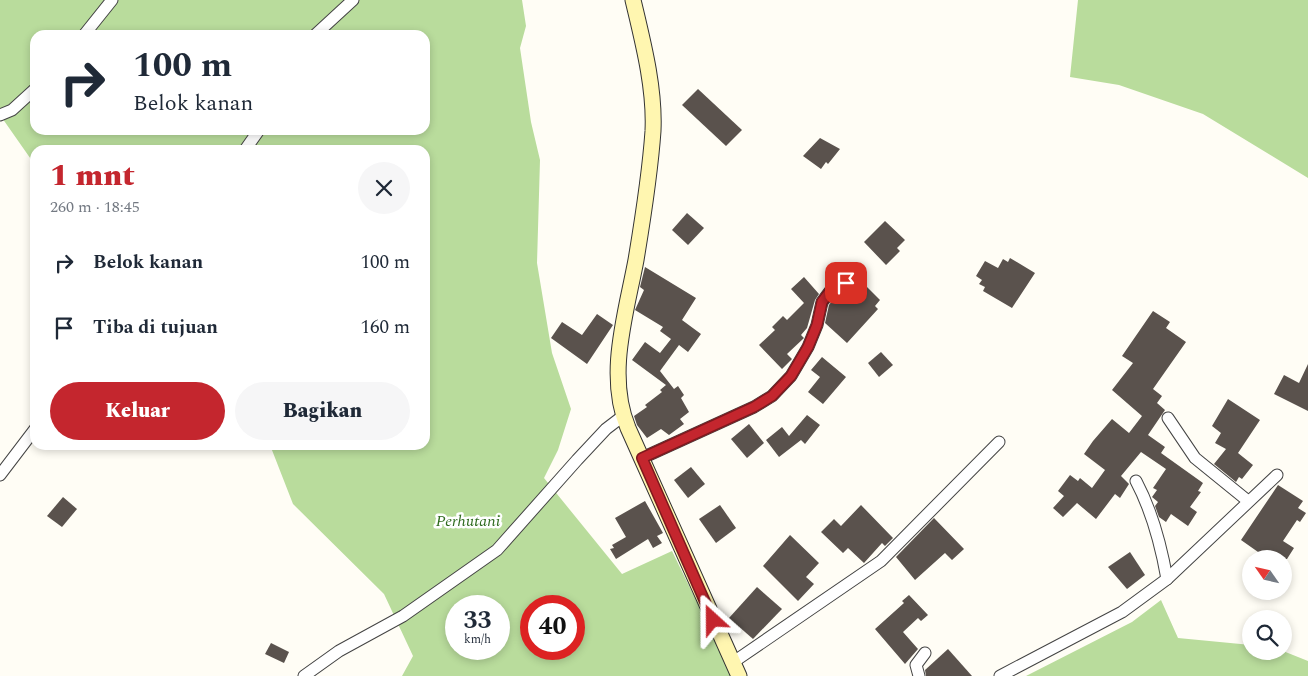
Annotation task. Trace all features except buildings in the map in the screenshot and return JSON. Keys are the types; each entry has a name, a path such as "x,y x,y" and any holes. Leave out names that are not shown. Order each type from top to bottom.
{"street":[{"path":"88,30 112,0"},
{"path":"320,30 353,0"},
{"path":"633,0 650,87 653,131 641,230 621,339 618,380 623,416 736,670 881,561 999,442"},
{"path":"0,115 12,110 30,94"},
{"path":"642,458 754,407 772,396 791,376 808,347 817,325 822,302 826,296 831,290 860,278"},
{"path":"304,676 339,651 403,616 497,550 576,460 606,429 623,416"},
{"path":"1168,418 1195,458 1248,501"},
{"path":"0,475 30,436"},
{"path":"1000,676 1122,612 1167,579 1277,475"},
{"path":"1136,481 1145,498 1153,523 1167,579"},
{"path":"919,676 916,665 926,653"}],"green space":[{"name":"Perhutani","path":"0,0 522,0 526,26 520,48 531,122 540,160 537,263 552,353 571,409 558,450 544,478 622,574 672,551 733,676 402,676 413,656 384,594 293,504 272,450 430,450 430,145 30,145 30,158 0,115"},
{"path":"1078,0 1308,0 1308,178 1203,114 1119,85 1070,77"},
{"path":"1161,600 1178,638 1242,644 1242,660 1292,660 1292,655 1308,661 1308,676 1026,676 1132,622"}],"route":[{"path":"713,620 642,458 726,418 754,407 772,396 791,376 808,347 817,325 822,302 831,290 846,283"}]}
